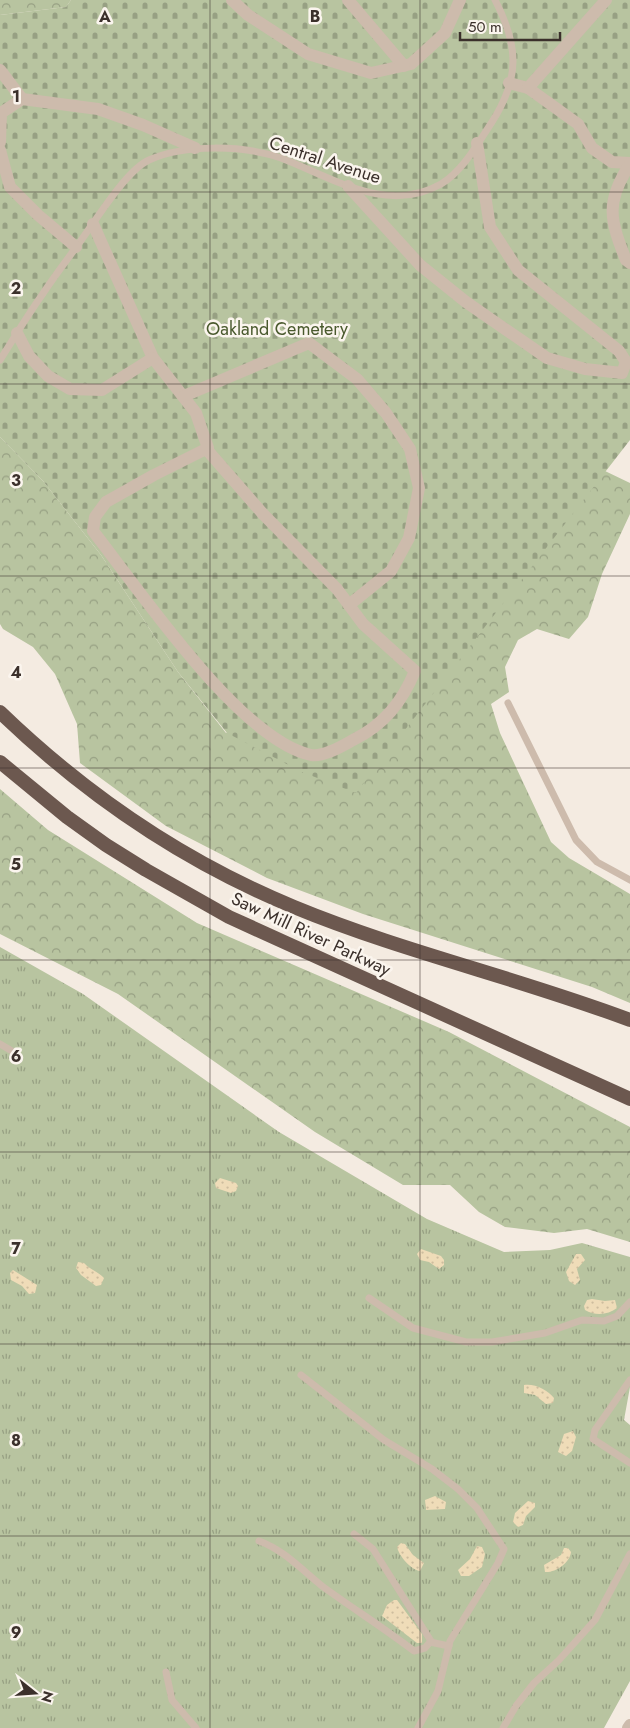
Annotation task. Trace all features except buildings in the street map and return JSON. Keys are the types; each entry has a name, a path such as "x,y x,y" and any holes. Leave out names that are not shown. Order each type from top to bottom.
{"highway":[{"name":"Saw Mill River Parkway","path":"0,712 50,758 125,814 173,846 250,887 339,924 584,1003 630,1020"},
{"name":"Saw Mill River Parkway","path":"0,762 67,817 106,845 229,917 630,1099"},
{"path":"584,1003 630,1014"}],"street":[{"path":"232,0 248,15 308,54 372,73 411,64 445,33 460,0"},
{"path":"348,0 404,66"},
{"path":"528,88 606,0"},
{"path":"0,70 22,99"},
{"path":"509,83 528,88 578,124 592,148 612,162 630,164 612,200 613,228 626,260 630,263"},
{"path":"0,142 1,113 22,99 98,109 143,125 195,148"},
{"path":"348,186 420,265 466,302 547,358 585,370 622,373 626,362 619,351 518,270 490,227 477,143"},
{"path":"0,150 10,187 38,215 76,247"},
{"path":"93,224 153,358 196,413 208,448 263,514 337,589 364,624 415,671 403,697 388,716 361,737 330,751 312,755 281,742 242,712 203,672 93,531 95,517 106,502 208,448"},
{"path":"17,334 28,356 48,376 70,389 102,390 153,358"},
{"path":"184,396 309,343 357,379 386,413 410,449 419,488 416,504 409,538 391,571 368,587 349,605"}],"lane":[{"name":"Central Avenue","path":"0,360 116,189 147,161 195,148 232,149 279,158 348,186 386,196 415,195 442,184 460,168 506,100 513,67 513,44 504,18 495,0"},
{"path":"508,703 576,840 597,862 630,880"},
{"path":"0,1044 17,1054"},
{"path":"369,1298 413,1328 466,1342 514,1340 544,1333 582,1320 604,1321 617,1316 630,1302"},
{"path":"301,1375 384,1440 432,1469 458,1489 477,1508 504,1549 498,1563 459,1624 449,1646 438,1691 418,1728"},
{"path":"630,1380 594,1430 593,1439 630,1463"},
{"path":"354,1534 373,1549 421,1624 430,1642"},
{"path":"259,1541 272,1546 323,1586 365,1614 414,1651 424,1648 430,1642"},
{"path":"504,1728 516,1706 534,1682 559,1660 595,1620 630,1554"},
{"path":"430,1642 449,1646"},
{"path":"166,1672 172,1700 196,1728"}],"green space":[{"path":"0,0 71,0 66,7 0,15"},
{"name":"Oakland Cemetery","path":"71,0 630,0 630,440 356,793 302,772 227,733 178,672 101,555 43,481 0,437 0,15 66,7"},
{"path":"0,437 43,481 101,555 178,672 226,733 605,471 630,483 630,514 602,574 588,617 569,639 537,629 518,640 505,667 509,692 491,704 500,733 551,842 569,858 630,894 630,1003 592,987 363,914 267,878 166,826 80,763 77,724 55,674 33,647 3,629 0,624"},
{"path":"0,789 48,830 197,923 449,1032 630,1127 630,1242 587,1229 554,1233 505,1227 479,1212 450,1185 403,1185 315,1132 118,994 0,934"},
{"path":"0,947 83,994 279,1132 427,1219 504,1252 550,1250 582,1243 630,1257 630,1387 624,1420 630,1425 630,1681 604,1728 0,1728"}],"sand":[{"path":"220,1178 236,1183 238,1186 236,1191 231,1193 216,1188 215,1183"},
{"path":"421,1249 441,1256 444,1260 444,1265 439,1269 429,1262 420,1260 417,1254"},
{"path":"576,1254 581,1254 585,1260 577,1269 580,1280 575,1285 569,1281 566,1272"},
{"path":"78,1262 84,1263 104,1278 101,1285 96,1286 81,1275 76,1268"},
{"path":"13,1270 37,1285 35,1293 29,1294 22,1286 11,1280 10,1273"},
{"path":"587,1300 615,1300 617,1308 601,1314 589,1312 585,1310 584,1306"},
{"path":"524,1385 532,1385 545,1390 554,1398 553,1403 546,1404 535,1395 524,1393"},
{"path":"573,1431 576,1437 572,1451 566,1456 558,1452 564,1434"},
{"path":"435,1496 446,1502 445,1509 426,1510 425,1500"},
{"path":"528,1501 535,1503 535,1507 526,1516 523,1525 518,1527 513,1522 515,1513"},
{"path":"401,1543 405,1544 413,1555 424,1563 420,1571 409,1565 398,1551 397,1547"},
{"path":"477,1546 482,1547 485,1554 482,1567 469,1576 461,1576 458,1570 470,1559"},
{"path":"564,1548 568,1548 571,1552 568,1560 557,1569 545,1572 544,1565 561,1555"},
{"path":"397,1600 422,1634 422,1643 417,1643 382,1616 387,1605"}]}
